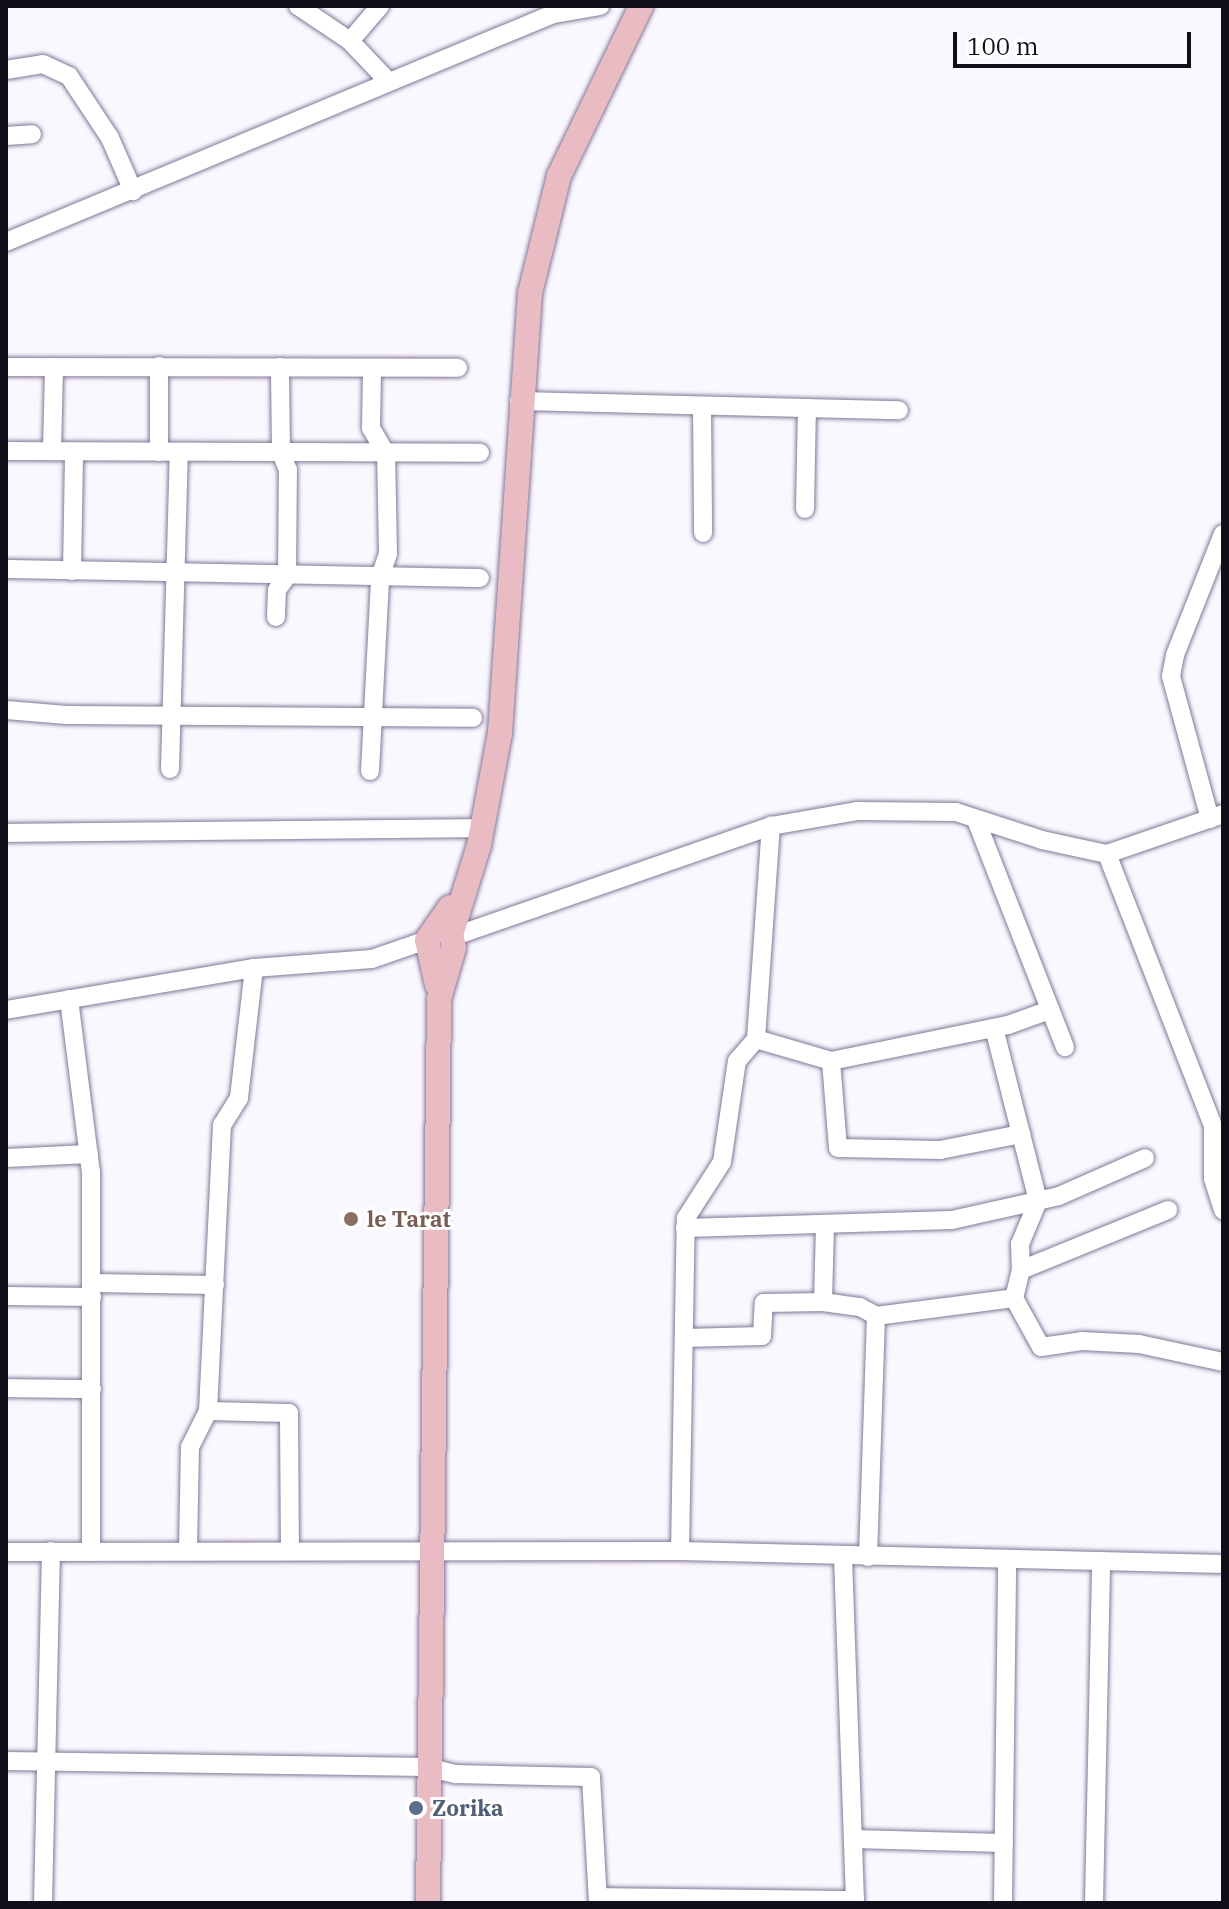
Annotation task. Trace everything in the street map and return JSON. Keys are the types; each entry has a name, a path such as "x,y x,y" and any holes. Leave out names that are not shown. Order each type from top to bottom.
{"main road":[{"path":"428,1903 429,1551 441,945 480,836 500,733 519,401 530,293 559,176 641,6"}],"street":[{"path":"298,6 350,41 388,81"},
{"path":"350,41 380,6"},
{"path":"6,242 553,14 600,6"},
{"path":"6,70 43,64 69,76 110,138 133,191"},
{"path":"6,136 32,134"},
{"path":"159,366 159,452"},
{"path":"6,367 458,368"},
{"path":"52,451 54,367"},
{"path":"276,617 277,590 287,576 288,470 281,453 280,367"},
{"path":"370,771 370,716 378,679 380,577 388,554 386,454 371,428 372,368"},
{"path":"519,401 899,410"},
{"path":"702,406 703,533"},
{"path":"805,509 807,408"},
{"path":"6,451 480,453"},
{"path":"72,571 74,452"},
{"path":"170,769 179,453"},
{"path":"6,1010 254,968 355,960 441,945 510,914 771,826 857,811 956,812 1107,854 1217,816 1171,676 1223,534"},
{"path":"6,569 480,578"},
{"path":"6,710 171,716 473,718"},
{"path":"976,820 1065,1047"},
{"path":"680,1551 685,1228 692,1203 722,1162 737,1061 756,1039 771,826"},
{"path":"6,833 480,836"},
{"path":"1107,854 1213,1126 1213,1179 1223,1210"},
{"path":"188,1550 190,1447 208,1411 222,1125 239,1098 254,968"},
{"path":"69,999 89,1154 91,1552"},
{"path":"756,1039 831,1061 994,1028 1050,1010"},
{"path":"994,1028 1038,1201 1020,1244 1021,1270 1014,1298 1041,1347 1082,1341 1139,1344 1218,1359"},
{"path":"831,1061 838,1148 940,1150 1021,1134"},
{"path":"6,1158 89,1154"},
{"path":"685,1228 952,1220 1038,1201 1145,1158"},
{"path":"1021,1270 1168,1210"},
{"path":"823,1302 825,1224"},
{"path":"6,1296 215,1285"},
{"path":"684,1338 762,1336 764,1303 823,1302 860,1307 876,1316 1014,1298"},
{"path":"868,1557 876,1316"},
{"path":"6,1388 92,1389"},
{"path":"208,1411 289,1413 290,1548"},
{"path":"6,1552 290,1548 680,1551 1223,1564"},
{"path":"43,1903 51,1551"},
{"path":"6,1761 427,1767 456,1774 591,1777 599,1900 855,1902 843,1557"},
{"path":"1003,1903 1007,1560"},
{"path":"1094,1903 1101,1562"},
{"path":"853,1839 1004,1843"}],"place":[{"name":"le Tarat","path":"351,1219"},
{"name":"Zorika","path":"416,1808"}]}
